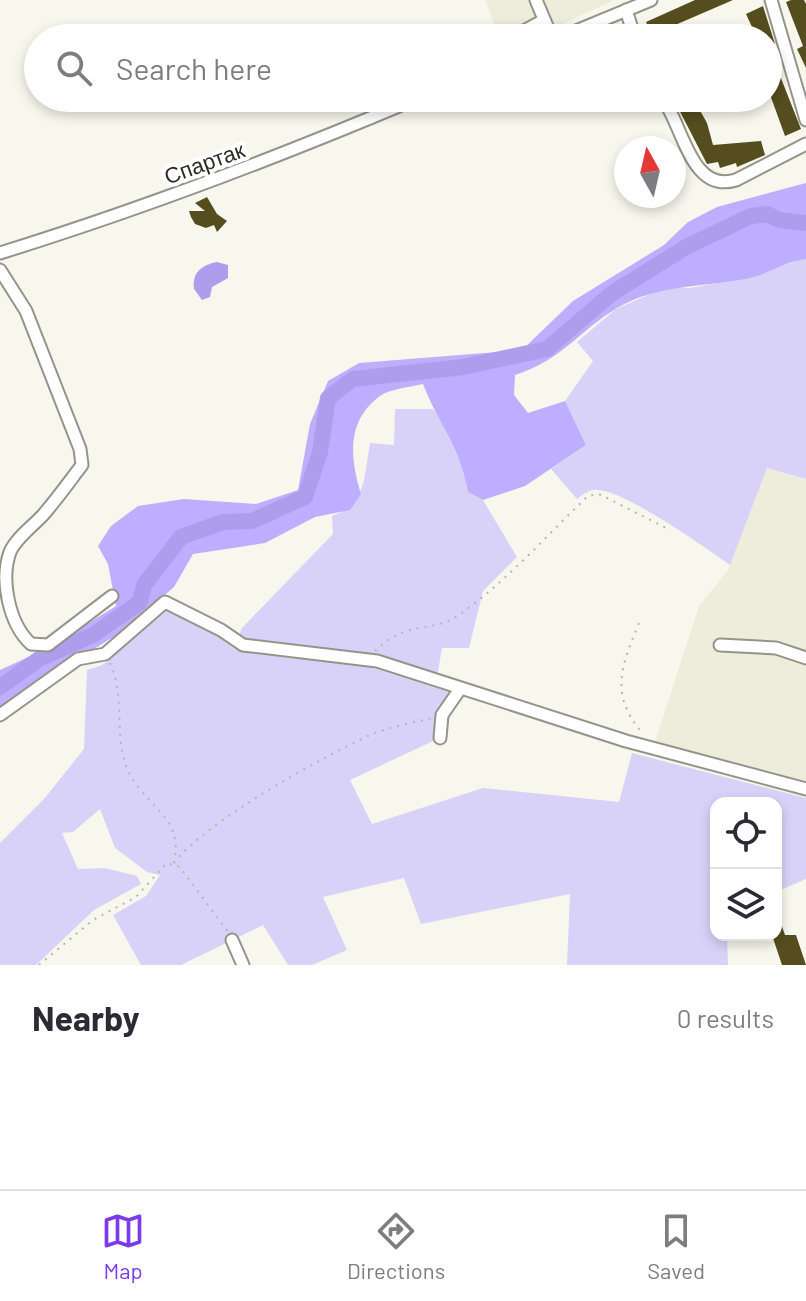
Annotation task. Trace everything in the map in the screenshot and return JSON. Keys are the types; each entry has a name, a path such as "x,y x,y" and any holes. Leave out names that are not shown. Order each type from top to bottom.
{"street":[{"path":"536,0 546,24"},
{"path":"592,24 651,0"},
{"path":"771,0 778,24"},
{"path":"626,10 630,24"},
{"path":"537,24 544,20"},
{"path":"782,38 806,120"},
{"name":"Спартак","path":"0,253 95,223 252,166 384,112"},
{"path":"671,112 692,161 703,174 726,183 806,144"},
{"path":"0,270 26,311 80,449 82,465 45,513 10,550 5,566 4,606 14,625 31,644 39,646 48,645 112,596"},
{"path":"0,715 78,659 105,654 165,602 221,630 243,645 365,660 653,748 806,789"},
{"path":"720,645 776,648 806,658"},
{"path":"440,738 442,715 460,689"},
{"path":"232,940 243,965"}],"path":[{"path":"365,660 399,632 455,618 588,496 599,494 670,530"},
{"path":"639,623 623,661 619,687 626,708 653,748"},
{"path":"105,654 113,670 123,756 131,778 166,815 177,850 174,863"},
{"path":"174,863 185,848 236,812 333,755 370,735 442,715"},
{"path":"39,965 93,920 136,897 167,863 174,863 194,883 232,940"}],"shaded area":[{"path":"485,0 614,0 563,24 494,24"},
{"path":"806,183 806,259 754,277 666,290 633,300 604,317 545,361 515,375 514,395 528,413 565,401 586,445 525,486 483,500 468,492 454,447 423,384 384,394 369,406 356,429 353,454 361,494 350,510 315,517 265,543 193,554 174,587 123,631 0,707 0,670 52,646 116,606 108,564 98,546 111,526 138,506 184,499 256,504 298,490 310,424 328,381 359,363 522,350 573,301 664,245 688,222 717,207"},
{"path":"806,259 806,479 767,468 730,565 622,497 593,490 577,499 551,469 586,445 565,401 593,361 577,342 616,309 666,287 690,288 756,276"},
{"path":"217,262 228,265 228,278 212,287 210,297 202,300 194,289 196,274 203,267"},
{"path":"395,409 433,409 456,448 468,492 483,500 517,557 483,591 469,648 442,648 437,677 239,639 241,629 333,534 332,516 352,504 362,487 370,443 394,445"},
{"path":"767,468 806,479 806,789 653,748 699,606 727,572"},
{"path":"167,611 212,632 236,650 366,666 452,693 440,708 433,741 350,780 372,824 483,788 619,802 632,753 806,798 806,879 782,889 782,797 710,797 710,941 727,941 728,965 567,965 570,894 421,924 404,878 323,897 347,950 312,965 288,965 263,925 181,965 141,965 113,915 146,896 160,875 147,872 115,848 100,809 73,832 62,833 78,869 105,868 137,876 141,884 94,910 36,965 0,965 0,843 44,799 84,749 87,670 102,665"}],"building":[{"path":"695,0 733,0 677,24 646,22"},
{"path":"804,0 806,4 806,68 797,49 803,46 786,2"},
{"path":"763,6 769,24 751,24 746,14"},
{"path":"782,81 801,129 785,136 776,112 782,112"},
{"path":"680,112 701,112 713,145 761,141 765,155 737,167 736,163 720,168 718,162 707,164"},
{"path":"207,197 217,214 227,221 217,232 214,225 206,228 195,224 189,211 205,211 195,203"},
{"path":"782,926 785,935 796,935 806,965 782,965 774,941 782,941"}],"waterway":[{"path":"0,687 39,659 93,635 140,602 144,585 181,537 223,522 252,521 305,497 320,452 328,398 353,379 463,367 547,349 611,294 686,247 751,216 767,214 779,220 806,223"}]}
